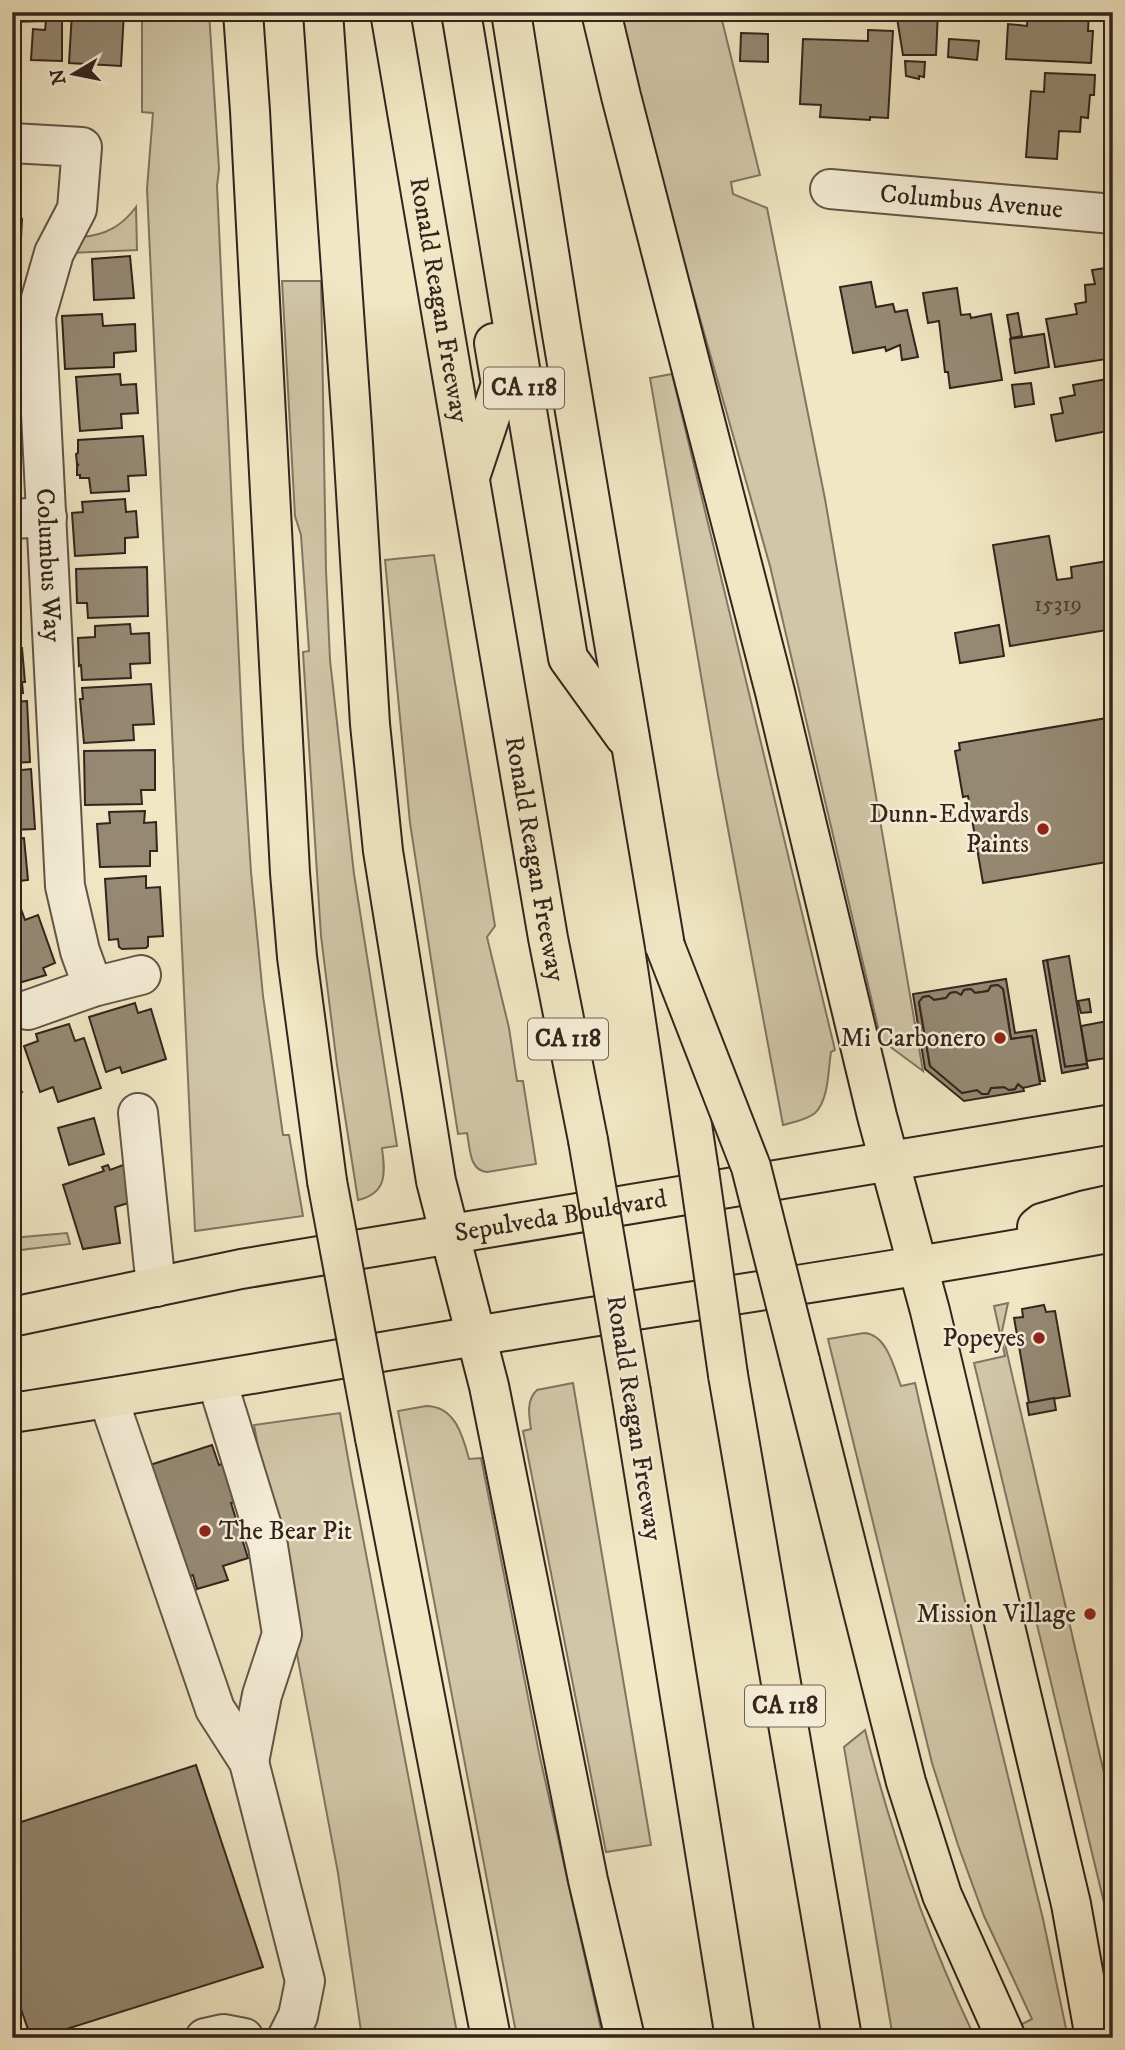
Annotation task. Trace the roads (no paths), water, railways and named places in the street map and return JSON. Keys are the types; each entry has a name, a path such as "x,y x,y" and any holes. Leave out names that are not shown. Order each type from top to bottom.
{"main road":[{"path":"243,12 290,873 301,997 327,1181 491,2038"},
{"path":"323,12 370,724 383,851 436,1181 489,1386 588,1880 625,2038"},
{"name":"Ronald Reagan Freeway","path":"390,12 545,924 588,1140 631,1392 735,2038"},
{"name":"CA 118","path":"439,12 501,384 470,479"},
{"name":"CA 118","path":"461,12 568,658 631,745"},
{"name":"CA 118","path":"512,12 561,328 665,946 728,1375 842,2038"},
{"path":"601,12 775,692 888,1160 919,1266 1071,1904 1095,2038"},
{"path":"665,946 751,1167 906,1782 942,1895 1006,2038"},
{"name":"Sepulveda Boulevard","path":"19,1319 241,1269 1113,1124"},
{"path":"1001,1252 1042,1223 1113,1205"},
{"path":"12,1413 1113,1232"}],"street":[{"name":"Columbus Way","path":"12,143 82,147 77,209 24,314 29,518 65,886 80,951 93,987"},
{"name":"Columbus Avenue","path":"830,189 1113,214"},
{"path":"28,1010 93,987 141,975"},
{"path":"138,1113 156,1287"},
{"path":"217,1381 268,1546 282,1634 262,1695 249,1762"},
{"path":"108,1398 215,1709 249,1762 305,1981 298,2016 287,2038"},
{"path":"205,2038 223,2034 244,2038"}],"place":[{"name":"Dunn-Edwards Paints","path":"1043,829"},
{"name":"Mi Carbonero","path":"1000,1038"},
{"name":"Popeyes","path":"1039,1338"},
{"name":"The Bear Pit","path":"205,1531"},
{"name":"Mission Village","path":"1090,1614"}]}
